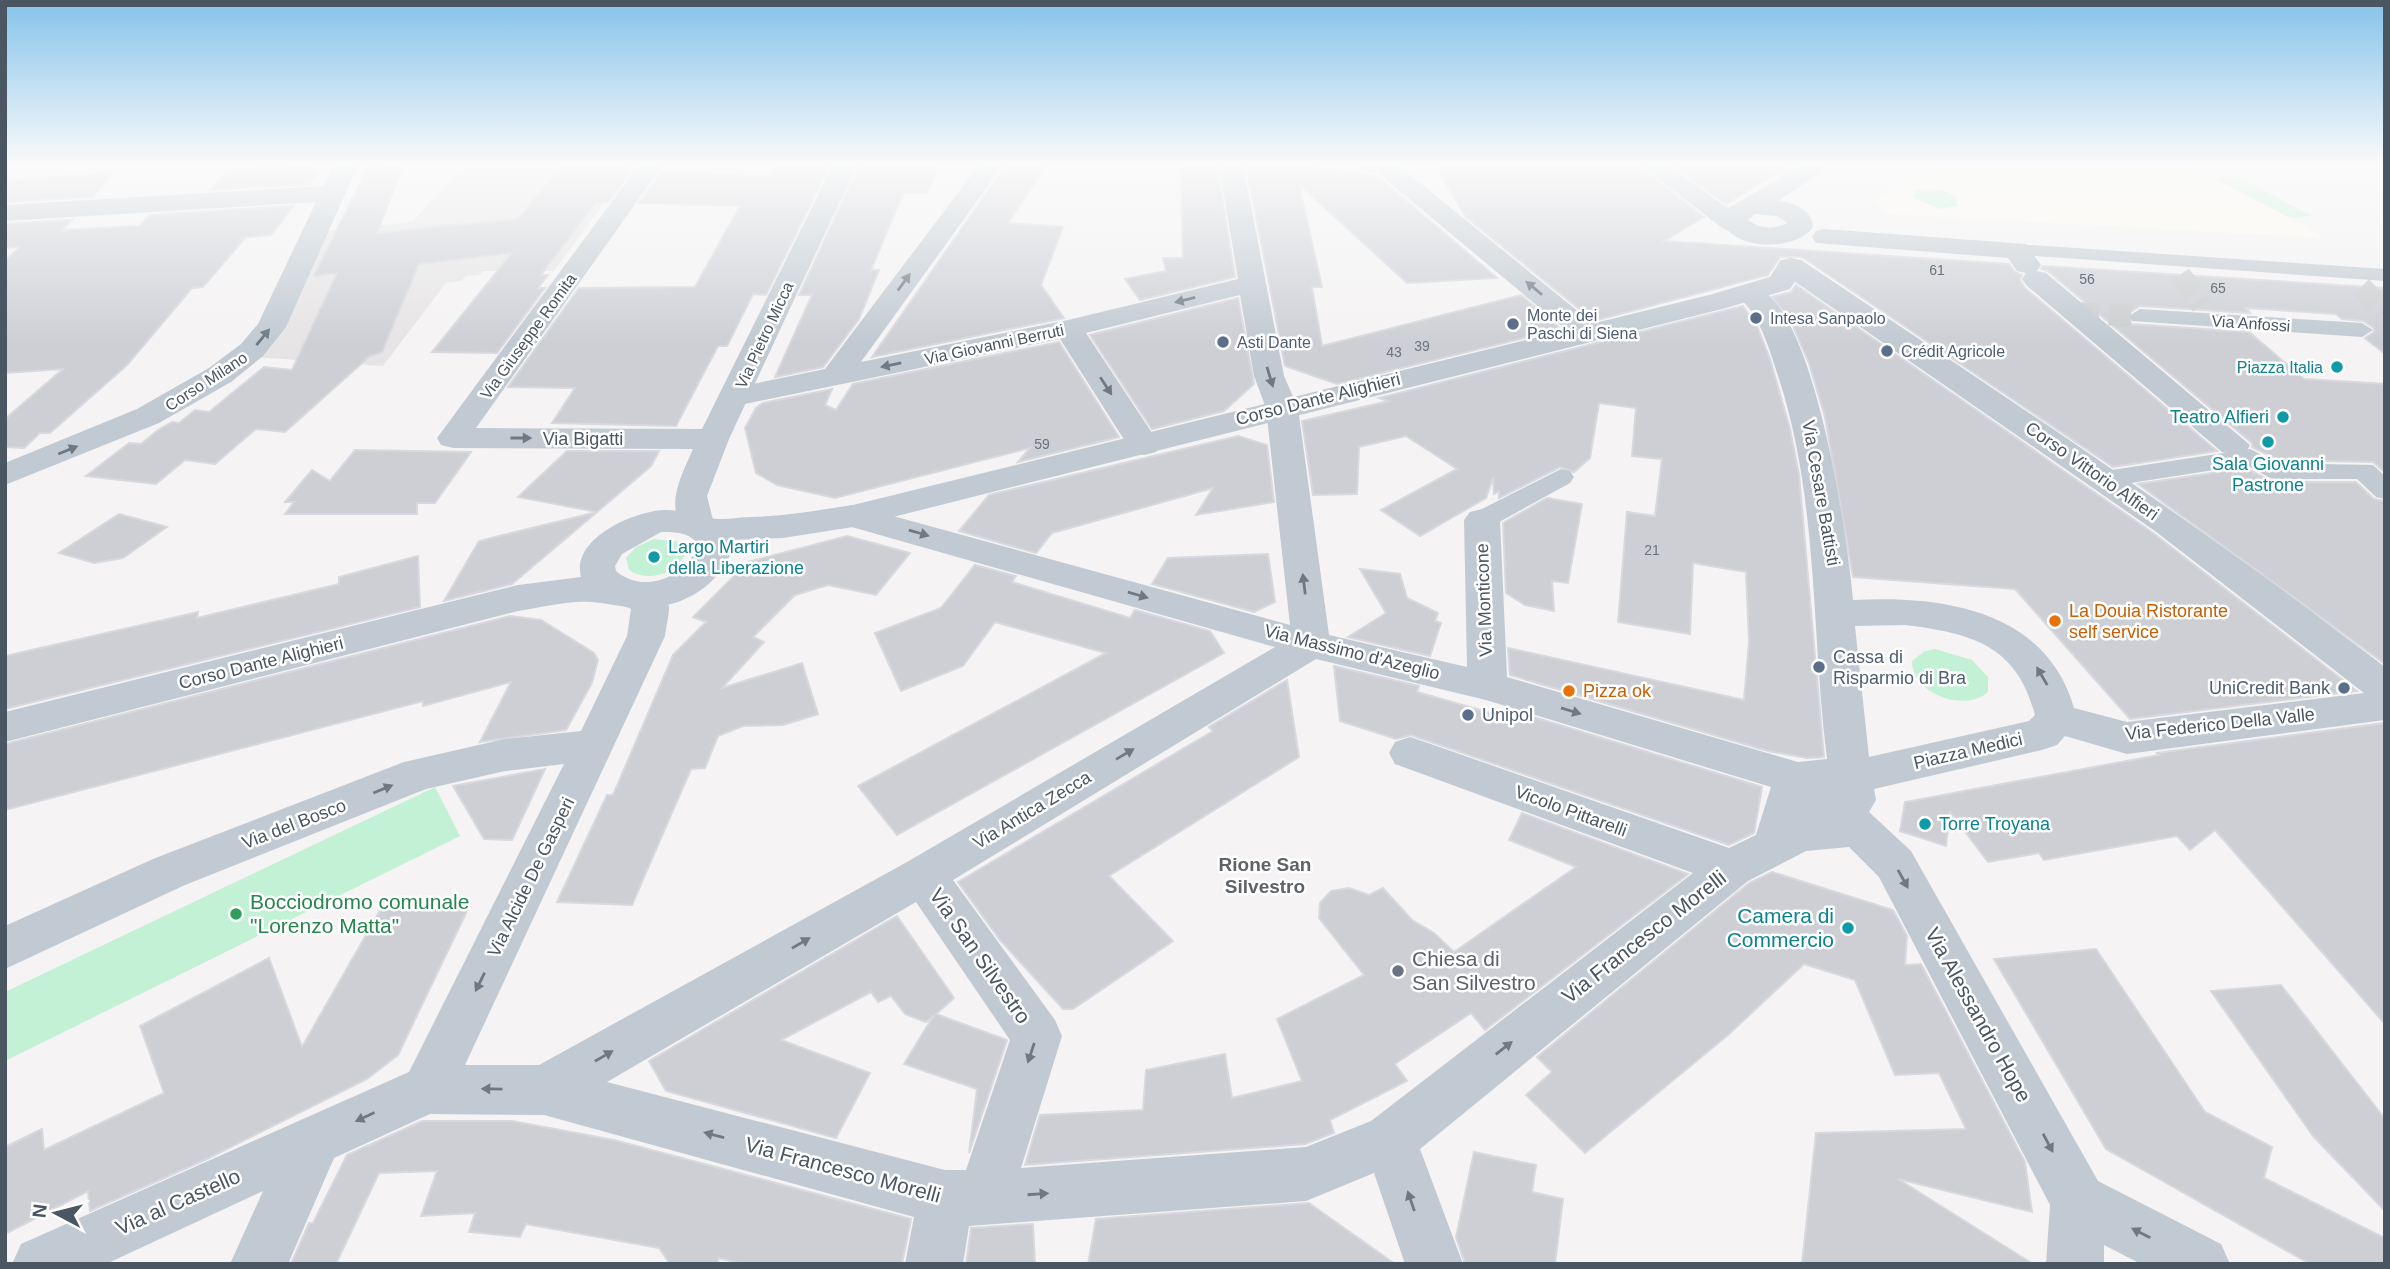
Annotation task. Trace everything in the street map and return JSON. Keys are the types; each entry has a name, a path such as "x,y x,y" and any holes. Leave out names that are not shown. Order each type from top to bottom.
{"street":[{"name":"Corso Milano","path":"5,475 148,416 242,359 271,327 319,224"},
{"name":"Via Giuseppe Romita","path":"453,438 608,224"},
{"name":"Via Pietro Micca","path":"702,527 690,496 707,453 817,224"},
{"path":"835,377 947,224"},
{"path":"1241,224 1269,376 1282,408 1311,644"},
{"path":"1452,224 1586,332"},
{"name":"Corso Vittorio Alfieri","path":"1746,224 1752,244 1769,258 1789,235 2105,479 2302,621 2385,688"},
{"path":"1781,224 1789,235 1825,237 2026,265 2175,268 2354,280 2385,275"},
{"path":"1788,224 1789,235"},
{"name":"Corso Dante Alighieri","path":"699,574 747,545 844,518 1780,283 1789,235"},
{"path":"2026,265 2242,451 2272,471 2364,471 2385,491"},
{"name":"Via Giovanni Berruti","path":"735,397 1068,329 1251,284"},
{"name":"Via Cesare Battisti","path":"1750,292 1769,312 1804,401 1820,465 1836,598"},
{"name":"Via Anfossi","path":"2140,316 2207,313 2362,330"},
{"path":"1068,329 1144,444"},
{"name":"Via Bigatti","path":"453,438 707,453"},
{"path":"2105,479 2242,451"},
{"name":"Via Pietro Micca","path":"617,539 664,509 707,453"},
{"name":"Via Monticone","path":"1487,686 1482,520 1561,477"},
{"name":"Corso Dante Alighieri","path":"702,527 783,527 844,518"},
{"name":"Via Massimo d'Azeglio","path":"844,518 1311,644 1487,686 1798,779 1836,774 1850,778"},
{"path":"660,521 702,527 716,545 710,563 699,574 666,591 622,592 604,582 598,573 599,561 617,539 660,521"},
{"name":"Corso Dante Alighieri","path":"518,598 579,570 617,539"},
{"name":"Via Alcide De Gasperi","path":"634,665 666,613 699,574"},
{"name":"Corso Dante Alighieri","path":"5,727 518,598 585,589 622,592"},
{"name":"Via Alcide De Gasperi","path":"427,1089 596,745 646,636 651,614 646,600 622,592"},
{"path":"1858,828 1850,778 1836,598 1889,612 1971,624 1997,633 2038,668 2054,698 2057,719"},
{"name":"Via Antica Zecca","path":"544,1090 923,874 1311,644"},
{"name":"Via Federico Della Valle","path":"2057,719 2127,738 2385,705"},
{"name":"Piazza Medici","path":"1850,778 2042,734 2057,719"},
{"name":"Via del Bosco","path":"5,947 169,872 419,774 505,755 596,745"},
{"name":"Vicolo Pittarelli","path":"1410,753 1732,868"},
{"path":"1776,845 1789,794 1798,779"},
{"name":"Via Alessandro Hope","path":"1798,779 1858,828 1895,864 2078,1200"},
{"name":"Via Francesco Morelli","path":"427,1089 544,1090 965,1198 1306,1174 1390,1140 1732,868 1799,834 1858,828"},
{"name":"Via San Silvestro","path":"923,874 1037,1036 965,1198"},
{"name":"Via al Castello","path":"41,1264 427,1089"},
{"path":"258,1264 315,1140"},
{"path":"1390,1140 1433,1263"},
{"path":"934,1264 965,1198"},
{"path":"2075,1264 2078,1200 2201,1264"}],"shaded area":[{"path":"390,224 588,224 554,271 483,271 479,275 466,276 461,281 446,283 383,366 253,357 324,231"},
{"path":"2075,224 2299,224 2325,238"}],"green space":[{"path":"654,539 680,542 686,552 682,560 669,571 653,576 636,574 629,570 626,558 636,547"},
{"path":"1935,649 1972,660 1988,677 1988,692 1966,701 1941,697 1930,691 1914,673 1912,661 1925,651"},
{"name":"Bocciodromo comunale \"Lorenzo Matta\"","path":"435,787 460,836 5,1061 5,992"}],"building":[{"path":"5,224 68,224 62,230 279,224 271,235 246,237 203,287 192,288 127,365 50,433 40,433 24,448 5,447 5,419 63,369 5,373 5,261 20,247 5,248"},
{"path":"340,224 380,224 377,233 465,224 579,224 541,275 548,275 538,288 545,288 497,353 432,352 512,253 419,264 382,352 370,356 285,432 256,429 215,464 185,460 156,484 86,476 129,443 141,444 158,430 172,422 179,423 195,410 209,412 264,367 292,370 337,273 314,276"},
{"path":"730,224 801,224 766,295 753,294 727,346 718,346 676,426 552,423 575,388 508,387 579,288 695,287"},
{"path":"832,224 890,224 871,270 879,270 859,319 823,367 775,377 812,295 799,295"},
{"path":"965,224 1063,227 1041,285 1064,318 872,357"},
{"path":"1182,224 1227,224 1235,277 1140,300 1125,279 1166,271 1163,258 1183,258"},
{"path":"1257,224 1308,224 1322,287 1312,287 1322,346 1521,295 1561,329 1337,384 1285,366"},
{"path":"1343,224 1434,224 1497,278 1407,283"},
{"path":"1475,224 1692,224 1664,241 2009,264 2015,272 2022,275 2020,280 2024,287 2217,451 2113,467 1802,257 1780,257 1768,275 1594,321"},
{"path":"2043,266 2385,288 2385,354 2365,338 2374,332 2374,328 2363,321 2342,319 2336,314 2246,308 2250,313 2140,306 2126,315 2132,324 2249,332 2304,379 2385,384 2385,472 2373,462 2279,460 2252,447 2252,443 2048,271 2041,269"},
{"path":"1796,285 2153,533 2357,691 2130,719 2015,589 1853,577 1825,417 1809,363 1790,319 1772,297 1791,292"},
{"path":"1238,298 1254,384 1224,411 1152,429 1090,335"},
{"path":"1743,306 1757,326 1770,359 1790,429 1799,475 1824,757 1807,758 1768,751 1510,675 1508,648 1744,700 1749,641 1746,572 1693,563 1690,634 1618,622 1627,512 1655,516 1662,459 1632,456 1636,408 1599,403 1590,458 1574,472 1560,467 1499,498 1499,491 1494,494 1493,478 1486,498 1420,536 1381,510 1457,469 1406,436 1359,447 1357,494 1313,495 1302,421 1389,401 1379,398"},
{"path":"1059,342 1119,437 1018,462 1030,448 835,498 777,485 756,473 745,428 756,408 763,403 832,389 825,405 836,410 853,384"},
{"path":"1238,436 1267,445 1274,502 1196,515 1213,488 1052,533 1036,553 959,531 989,495"},
{"path":"355,450 471,452 435,503 417,503 417,514 285,514 294,502 285,502 312,470 330,481"},
{"path":"567,451 659,451 651,466 597,512 518,497"},
{"path":"2246,468 2272,482 2356,482 2374,499 2385,501 2385,664 2138,484"},
{"path":"1547,498 1582,504 1568,583 1552,581 1554,611 1525,605 1506,593 1503,523"},
{"path":"597,512 512,584 444,601 479,541"},
{"path":"119,514 167,527 123,558 94,563 59,553"},
{"path":"847,536 910,553 876,595 828,585 795,595 753,637 764,642 722,688 802,663 818,714 783,725 743,726 718,736 705,768 691,769 632,905 557,902 607,795 613,795 673,655 706,622 693,617 748,562"},
{"path":"1268,554 1275,602 1254,612 1152,584 1168,558"},
{"path":"418,556 420,607 5,709 5,656 198,612 197,618 339,584 339,577"},
{"path":"975,565 1016,576 1012,582 1130,618 1135,610 1210,631 1224,653 897,835 858,786 1106,653 995,622 963,666 901,691 875,633 941,608"},
{"path":"1360,569 1400,574 1407,598 1438,613 1435,621 1441,623 1430,656 1348,637 1386,613"},
{"path":"510,616 541,620 594,653 598,660 592,683 566,730 480,742 511,682 423,706 423,701 5,810 5,744"},
{"path":"1334,666 1419,686 1417,692 1512,719 1511,710 1762,787 1754,833 1729,845 1411,735 1396,739 1340,721"},
{"path":"1287,680 1299,757 1109,876 1173,941 1073,1009 1063,1009 1000,940 958,882 1213,731 1209,727"},
{"path":"2385,723 2385,1024 2215,830 2190,850 2177,836 2044,860 2039,853 1988,862 1950,812 1946,846 1900,831 1905,802 2159,755 2157,753"},
{"path":"545,769 512,840 484,839 453,786"},
{"path":"1522,813 1688,874 1485,1030 1471,1013 1395,1064 1407,1081 1330,1120 1334,1133 1305,1144 1025,1165 1040,1115 1143,1110 1146,1070 1225,1054 1232,1098 1302,1081 1277,1019 1364,975 1319,918 1320,903 1331,891 1349,888 1369,895 1383,888 1412,920 1434,933 1454,952 1576,867 1509,840"},
{"path":"1772,872 1893,910 1907,936 1905,965 1921,964 2025,1162 2032,1212 1898,1179 2033,1264 1802,1264 1816,1133 1966,1129 1939,1073 1895,1075 1855,980 1804,964 1728,1035 1585,1153 1526,1095 1552,1072 1537,1057 1749,883"},
{"path":"382,907 468,909 398,1055 367,1079 207,1159 90,1211 88,1191 5,1234 5,1147 42,1129 44,1150 164,1093 140,1026 269,958 302,1047"},
{"path":"897,916 954,998 936,1014 1007,1040 969,1153 977,1089 904,1064 934,1015 926,1022 905,1014 891,996 878,1002 871,992 781,1040 870,1073 836,1138 666,1091 649,1061"},
{"path":"2096,949 2205,1112 2272,1147 2264,1178 2385,1238 2385,1264 2310,1264 2106,1149 1994,959"},
{"path":"2281,985 2385,1119 2385,1211 2313,1136 2211,991"},
{"path":"422,1121 512,1121 614,1140 911,1219 902,1264 742,1264 719,1258 717,1264 670,1264 659,1248 526,1224 520,1237 469,1232 475,1213 421,1216 437,1171 379,1173 336,1264 291,1264 309,1223 313,1223 347,1155"},
{"path":"1474,1152 1536,1165 1532,1192 1563,1199 1555,1264 1465,1264 1456,1237"},
{"path":"1309,1203 1395,1264 1088,1264 1096,1219"},
{"path":"1033,1224 1035,1264 966,1264 971,1228"}],"tunnel":[{"path":"2180,275 2202,305"},
{"path":"2361,287 2385,312"},
{"path":"2077,313 2140,316"}],"place":[{"name":"Intesa Sanpaolo","path":"1756,318"},
{"name":"Monte dei Paschi di Siena","path":"1513,324"},
{"name":"Asti Dante","path":"1223,342"},
{"name":"Crédit Agricole","path":"1887,351"},
{"name":"Piazza Italia","path":"2337,367"},
{"name":"Teatro Alfieri","path":"2283,417"},
{"name":"Sala Giovanni Pastrone","path":"2268,442"},
{"name":"Largo Martiri della Liberazione","path":"654,557"},
{"name":"La Douia Ristorante self service","path":"2055,621"},
{"name":"Cassa di Risparmio di Bra","path":"1819,667"},
{"name":"UniCredit Bank","path":"2344,688"},
{"name":"Pizza ok","path":"1569,691"},
{"name":"Unipol","path":"1468,715"},
{"name":"Torre Troyana","path":"1925,824"},
{"name":"Bocciodromo comunale \"Lorenzo Matta\"","path":"236,914"},
{"name":"Camera di Commercio","path":"1848,928"},
{"name":"Chiesa di San Silvestro","path":"1398,971"}],"district":[{"name":"Rione San Silvestro","path":"1265,875"}]}
